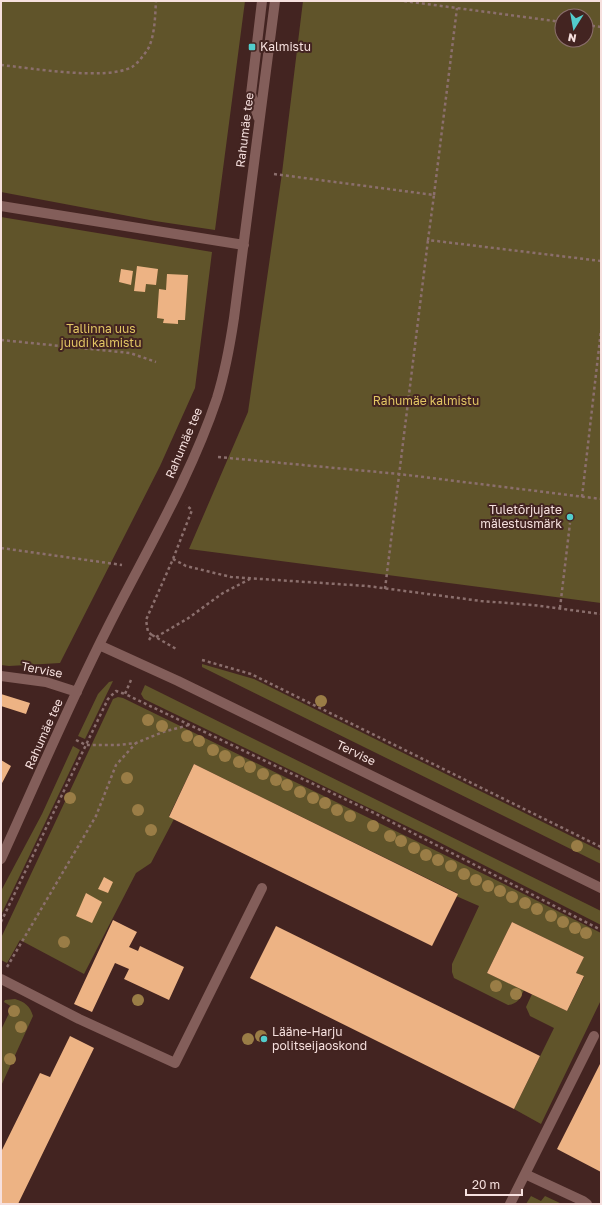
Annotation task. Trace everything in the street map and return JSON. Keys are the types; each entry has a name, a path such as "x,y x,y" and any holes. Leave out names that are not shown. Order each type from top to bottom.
{"street":[{"path":"260,121 251,94 262,1"},
{"name":"Rahumäe tee","path":"1,859 99,645 174,498 202,438 217,396 229,348 244,244 275,1"},
{"path":"1,206 244,244"},
{"name":"Tervise","path":"99,645 178,681 601,888"},
{"name":"Tervise","path":"1,676 46,682 77,692"},
{"path":"3,975 79,1019 175,1063 262,888"},
{"path":"510,1204 594,1036"},
{"path":"525,1174 587,1204"}],"path":[{"path":"1,65 83,74 116,72 132,67 144,55 152,38 156,1"},
{"path":"404,1 554,21"},
{"path":"385,589 457,8"},
{"path":"274,174 434,195"},
{"path":"428,240 601,261"},
{"path":"582,497 601,330"},
{"path":"1,340 130,354 156,362"},
{"path":"218,457 399,474 601,499"},
{"path":"174,498 192,510 173,559 146,620 148,632 178,650"},
{"path":"560,608 570,523"},
{"path":"1,548 122,565"},
{"path":"173,559 186,566 231,577 385,589 482,601 560,608 601,614"},
{"path":"156,638 187,619 223,593 251,578"},
{"path":"149,640 152,635"},
{"path":"202,660 251,674 601,847"},
{"path":"124,694 131,680"},
{"path":"1,922 108,699 116,691 376,814 601,930"},
{"path":"76,740 86,745 118,745 136,743 164,732 189,725"},
{"path":"3,975 96,816 116,765 136,743"}],"green space":[{"path":"1,1 245,1 215,230 155,221 1,192"},
{"name":"Rahumäe kalmistu","path":"303,1 601,1 601,603 189,549 248,412 282,173"},
{"name":"Tallinna uus juudi kalmistu","path":"1,217 212,252 195,388 160,466 60,663 9,666 1,665"},
{"path":"202,664 254,679 601,851 601,864 202,667"},
{"path":"113,681 85,739 78,736 98,694 109,682"},
{"path":"145,685 601,911 601,925 429,837 144,699 141,694"},
{"path":"118,697 123,698 496,880 601,933 601,1000 541,1124 514,1109 554,1028 530,1016 526,1007 532,994 567,1011 584,977 576,973 584,957 512,922 487,973 524,990 516,1002 508,1005 454,978 452,972 452,964 479,906 456,896 457,893 194,764 169,816 174,819 151,863 136,873 84,974 20,940 7,963 1,960 1,938 113,699"},
{"path":"73,746 80,750 1,915 1,891 42,814"},
{"path":"15,999 27,1005 33,1016 1,1086 1,1030 12,1007 4,1002 5,1000"},
{"path":"531,1196 541,1201 545,1196 562,1204 526,1204"}],"building":[{"path":"137,266 158,269 156,285 146,284 145,292 134,291"},
{"path":"121,269 133,271 131,285 119,282"},
{"path":"167,274 188,275 185,320 178,320 178,324 163,323 164,319 157,318 159,289 166,290"},
{"path":"1,694 30,703 26,714 1,706"},
{"path":"1,760 11,766 1,785"},
{"path":"194,764 458,894 432,946 169,817"},
{"path":"104,877 113,882 108,893 98,889"},
{"path":"86,893 102,902 92,923 76,916"},
{"path":"113,920 137,932 129,947 138,951 140,946 184,967 169,1000 124,979 129,969 115,963 92,1012 74,1004"},
{"path":"512,922 584,957 576,973 584,976 567,1011 487,973"},
{"path":"276,926 540,1056 514,1109 250,978"},
{"path":"70,1036 94,1048 18,1204 1,1204 1,1152 40,1073 50,1077"},
{"path":"601,1062 601,1172 557,1149"}],"place":[{"name":"Kalmistu","path":"252,47"},
{"name":"Tuletõrjujate mälestusmärk","path":"570,517"},
{"name":"Lääne-Harju politseijaoskond","path":"264,1039"}]}
